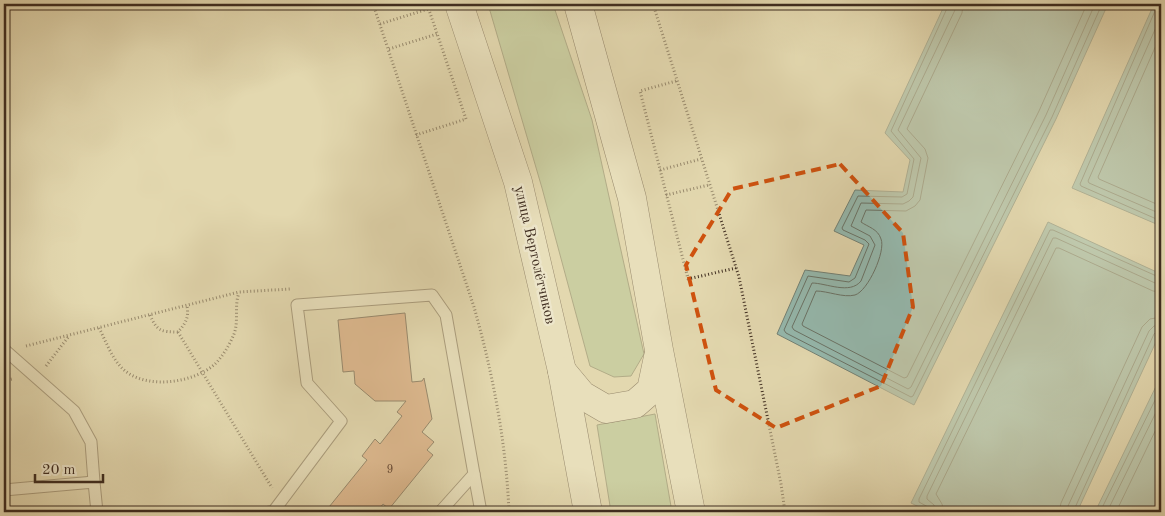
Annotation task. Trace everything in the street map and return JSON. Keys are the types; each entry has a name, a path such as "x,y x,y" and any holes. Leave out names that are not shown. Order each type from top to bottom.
{"main road":[{"name":"улица Вертолётчиков","path":"460,4 518,182 562,371 588,512"},
{"path":"578,4 632,198 659,350 691,512"},
{"path":"562,371 582,395 606,409 635,404 651,390 659,350"}],"lane":[{"path":"269,512 273,512 341,421 307,383 297,305 432,295 446,315 481,512"},
{"path":"6,352 74,411 92,442 97,512"},
{"path":"440,512 474,474"},
{"path":"4,490 94,482"}],"path":[{"path":"374,4 474,306 484,343 500,417 508,475 510,512"},
{"path":"416,135 466,118 427,4"},
{"path":"652,4 736,268 781,484 785,512"},
{"path":"380,24 428,9"},
{"path":"389,49 437,34"},
{"path":"676,81 640,91 688,279 736,268"},
{"path":"660,170 701,159"},
{"path":"666,195 709,185"},
{"path":"6,352 239,292 295,288 306,305"},
{"path":"99,328 117,363 129,374 148,381 166,382 185,378 202,372 216,363 226,349 234,333 237,319 236,302 239,292"},
{"path":"150,315 155,326 164,332 178,332 185,325 188,316 187,305"},
{"path":"178,332 280,502"},
{"path":"37,379 69,336"}],"highlighted area":[{"path":"840,164 903,233 913,307 881,386 776,428 716,390 686,265 732,189"}],"green space":[{"path":"488,4 553,4 592,120 644,354 631,376 614,377 590,366 542,188"},
{"path":"655,414 672,512 611,512 597,425"}],"water":[{"path":"945,4 1108,4 1056,119 914,405 777,334 805,270 850,276 864,245 834,231 855,190 903,192 910,160 885,133"},
{"path":"1154,4 1161,4 1161,226 1072,188"},
{"path":"1048,222 1161,274 1161,331 1077,512 929,512 911,503"},
{"path":"1161,376 1161,512 1095,512"}],"building":[{"path":"405,313 412,382 422,381 424,378 432,419 422,432 434,442 427,450 433,455 389,509 383,504 377,512 325,512 367,460 362,456 375,439 380,444 402,416 397,412 406,401 375,401 355,384 354,371 343,372 338,320"}]}
